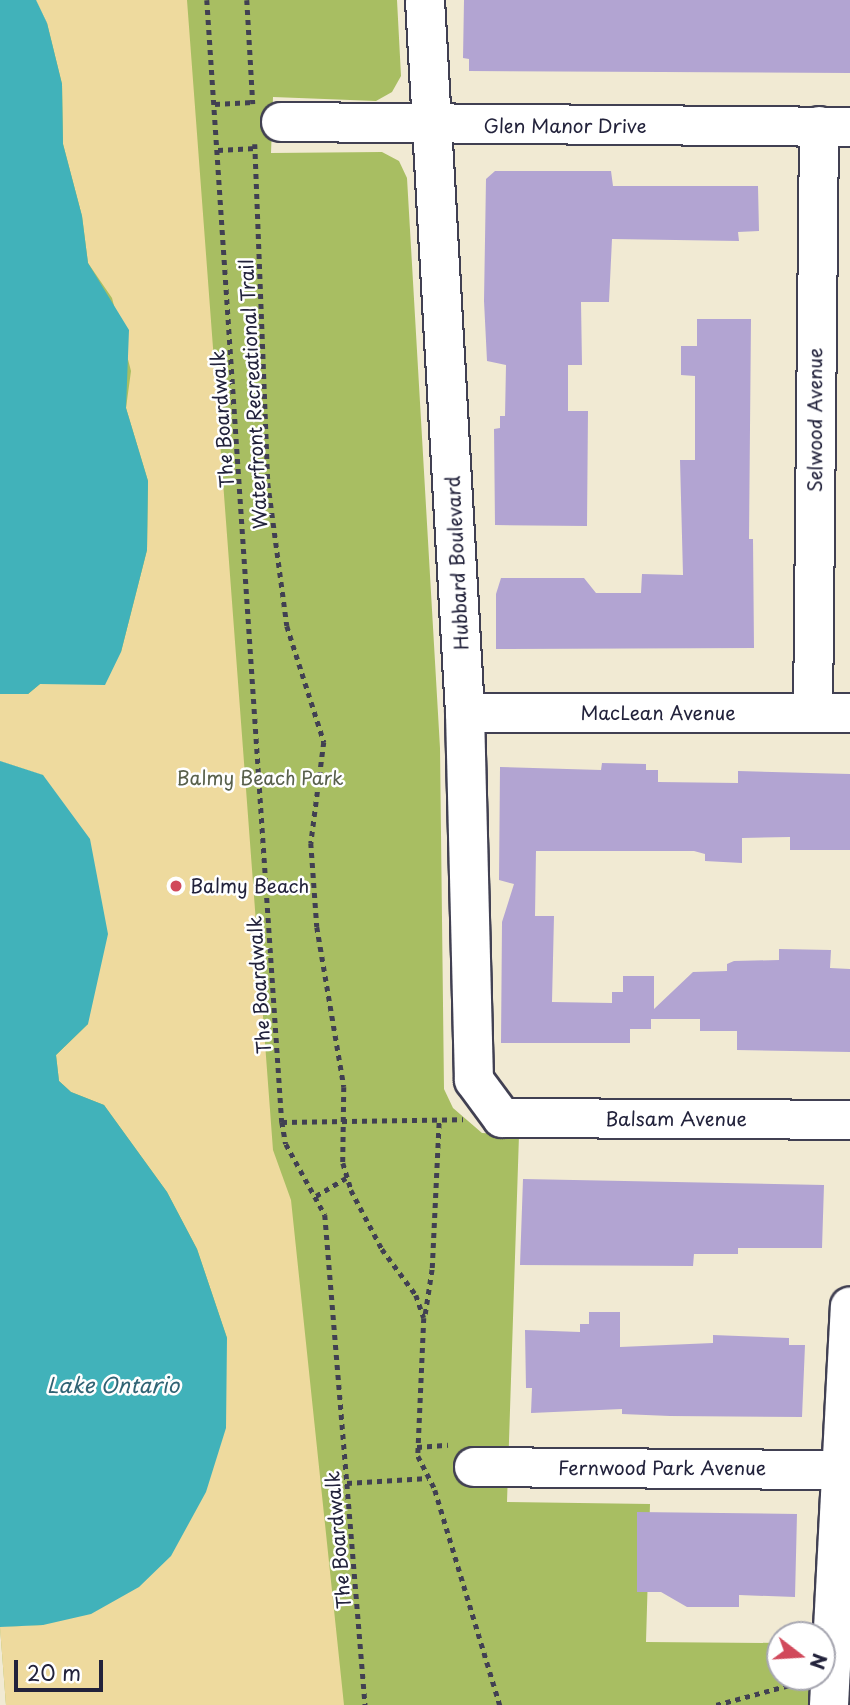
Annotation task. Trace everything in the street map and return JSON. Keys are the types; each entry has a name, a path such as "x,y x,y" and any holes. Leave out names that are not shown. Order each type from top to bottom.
{"street":[{"name":"Hubbard Boulevard","path":"425,0 465,713 474,1080 502,1118"},
{"name":"Glen Manor Drive","path":"259,125 834,126"},
{"name":"Selwood Avenue","path":"832,713 834,126"},
{"name":"MacLean Avenue","path":"465,713 832,713"},
{"name":"Balsam Avenue","path":"502,1118 850,1120"},
{"path":"829,1705 847,1470 850,1307"},
{"name":"Fernwood Park Avenue","path":"474,1467 847,1470"}],"path":[{"name":"The Boardwalk","path":"207,0 282,1122 286,1144 325,1215 365,1705"},
{"name":"Waterfront Recreational Trail","path":"247,0 259,125 268,483 287,626 324,742 311,843 317,927 343,1074 341,1121 346,1178 382,1249 416,1295 424,1318 417,1447 500,1705"},
{"path":"215,104 259,125"},
{"path":"218,150 259,125"},
{"path":"282,1122 502,1118"},
{"path":"424,1318 432,1268 439,1120"},
{"path":"316,1196 346,1178"},
{"path":"347,1483 428,1478"},
{"path":"716,1705 766,1691"}],"green space":[{"name":"Balmy Beach Park","path":"36,0 397,0 401,76 392,92 376,101 273,97 271,153 382,152 399,161 407,178 440,748 444,1089 453,1108 482,1133 519,1135 507,1502 650,1504 646,1642 766,1643 766,1691 822,1691 822,1705 6,1705 0,1627 43,1625 43,775 0,761 0,694 28,694 47,23"}],"sand":[{"name":"Balmy Beach","path":"36,0 187,0 273,1150 291,1200 344,1705 6,1705 0,1627 43,1625 227,1338 197,1249 167,1192 104,1105 71,1092 59,1081 56,1055 88,1024 43,775 0,761 0,694 28,694 40,684 121,652 147,550 148,481 126,408 131,371 112,298 88,263 82,216 63,144 62,84 47,23"}],"water":[{"path":"0,0 36,0 47,23 62,84 63,144 82,216 88,263 129,330 126,408 148,481 147,550 121,652 105,685 40,684 28,694 0,694"},
{"name":"Lake Ontario","path":"0,761 43,775 90,839 108,934 88,1024 56,1055 59,1081 71,1092 104,1105 167,1192 197,1249 227,1338 226,1428 206,1492 171,1556 139,1587 91,1614 43,1625 0,1627"}],"building":[{"path":"464,0 850,0 850,73 469,71 469,59 463,58"},
{"path":"495,171 611,171 613,186 758,186 759,231 738,232 739,241 612,239 609,302 581,302 582,365 568,365 568,411 588,411 587,526 495,525 494,429 500,428 500,416 505,416 506,365 487,361 484,301 486,179"},
{"path":"697,319 751,319 749,539 753,539 754,648 496,649 496,594 501,578 584,578 596,593 641,593 642,574 683,575 680,460 695,460 695,376 681,375 681,346 697,346"},
{"path":"602,763 646,764 646,770 658,770 658,782 738,783 738,771 850,774 850,850 790,850 790,837 742,838 742,863 705,861 705,854 694,851 536,851 535,916 554,916 552,1002 612,1003 612,992 623,992 623,976 654,976 654,1009 693,972 727,971 727,964 734,961 779,960 779,949 831,950 830,968 850,969 850,1052 737,1050 737,1031 700,1031 700,1019 651,1019 651,1029 630,1029 630,1043 501,1043 502,922 514,884 499,880 500,767 601,770"},
{"path":"523,1179 824,1185 822,1248 738,1248 738,1254 694,1254 693,1266 520,1265"},
{"path":"589,1312 620,1312 620,1347 713,1343 713,1335 789,1338 789,1345 805,1345 802,1417 622,1414 622,1409 531,1413 532,1388 526,1388 525,1330 580,1332 580,1324 589,1324"},
{"path":"637,1512 797,1514 795,1597 739,1595 739,1607 687,1607 661,1592 637,1592"}],"place":[{"name":"Balmy Beach","path":"176,886"}]}
